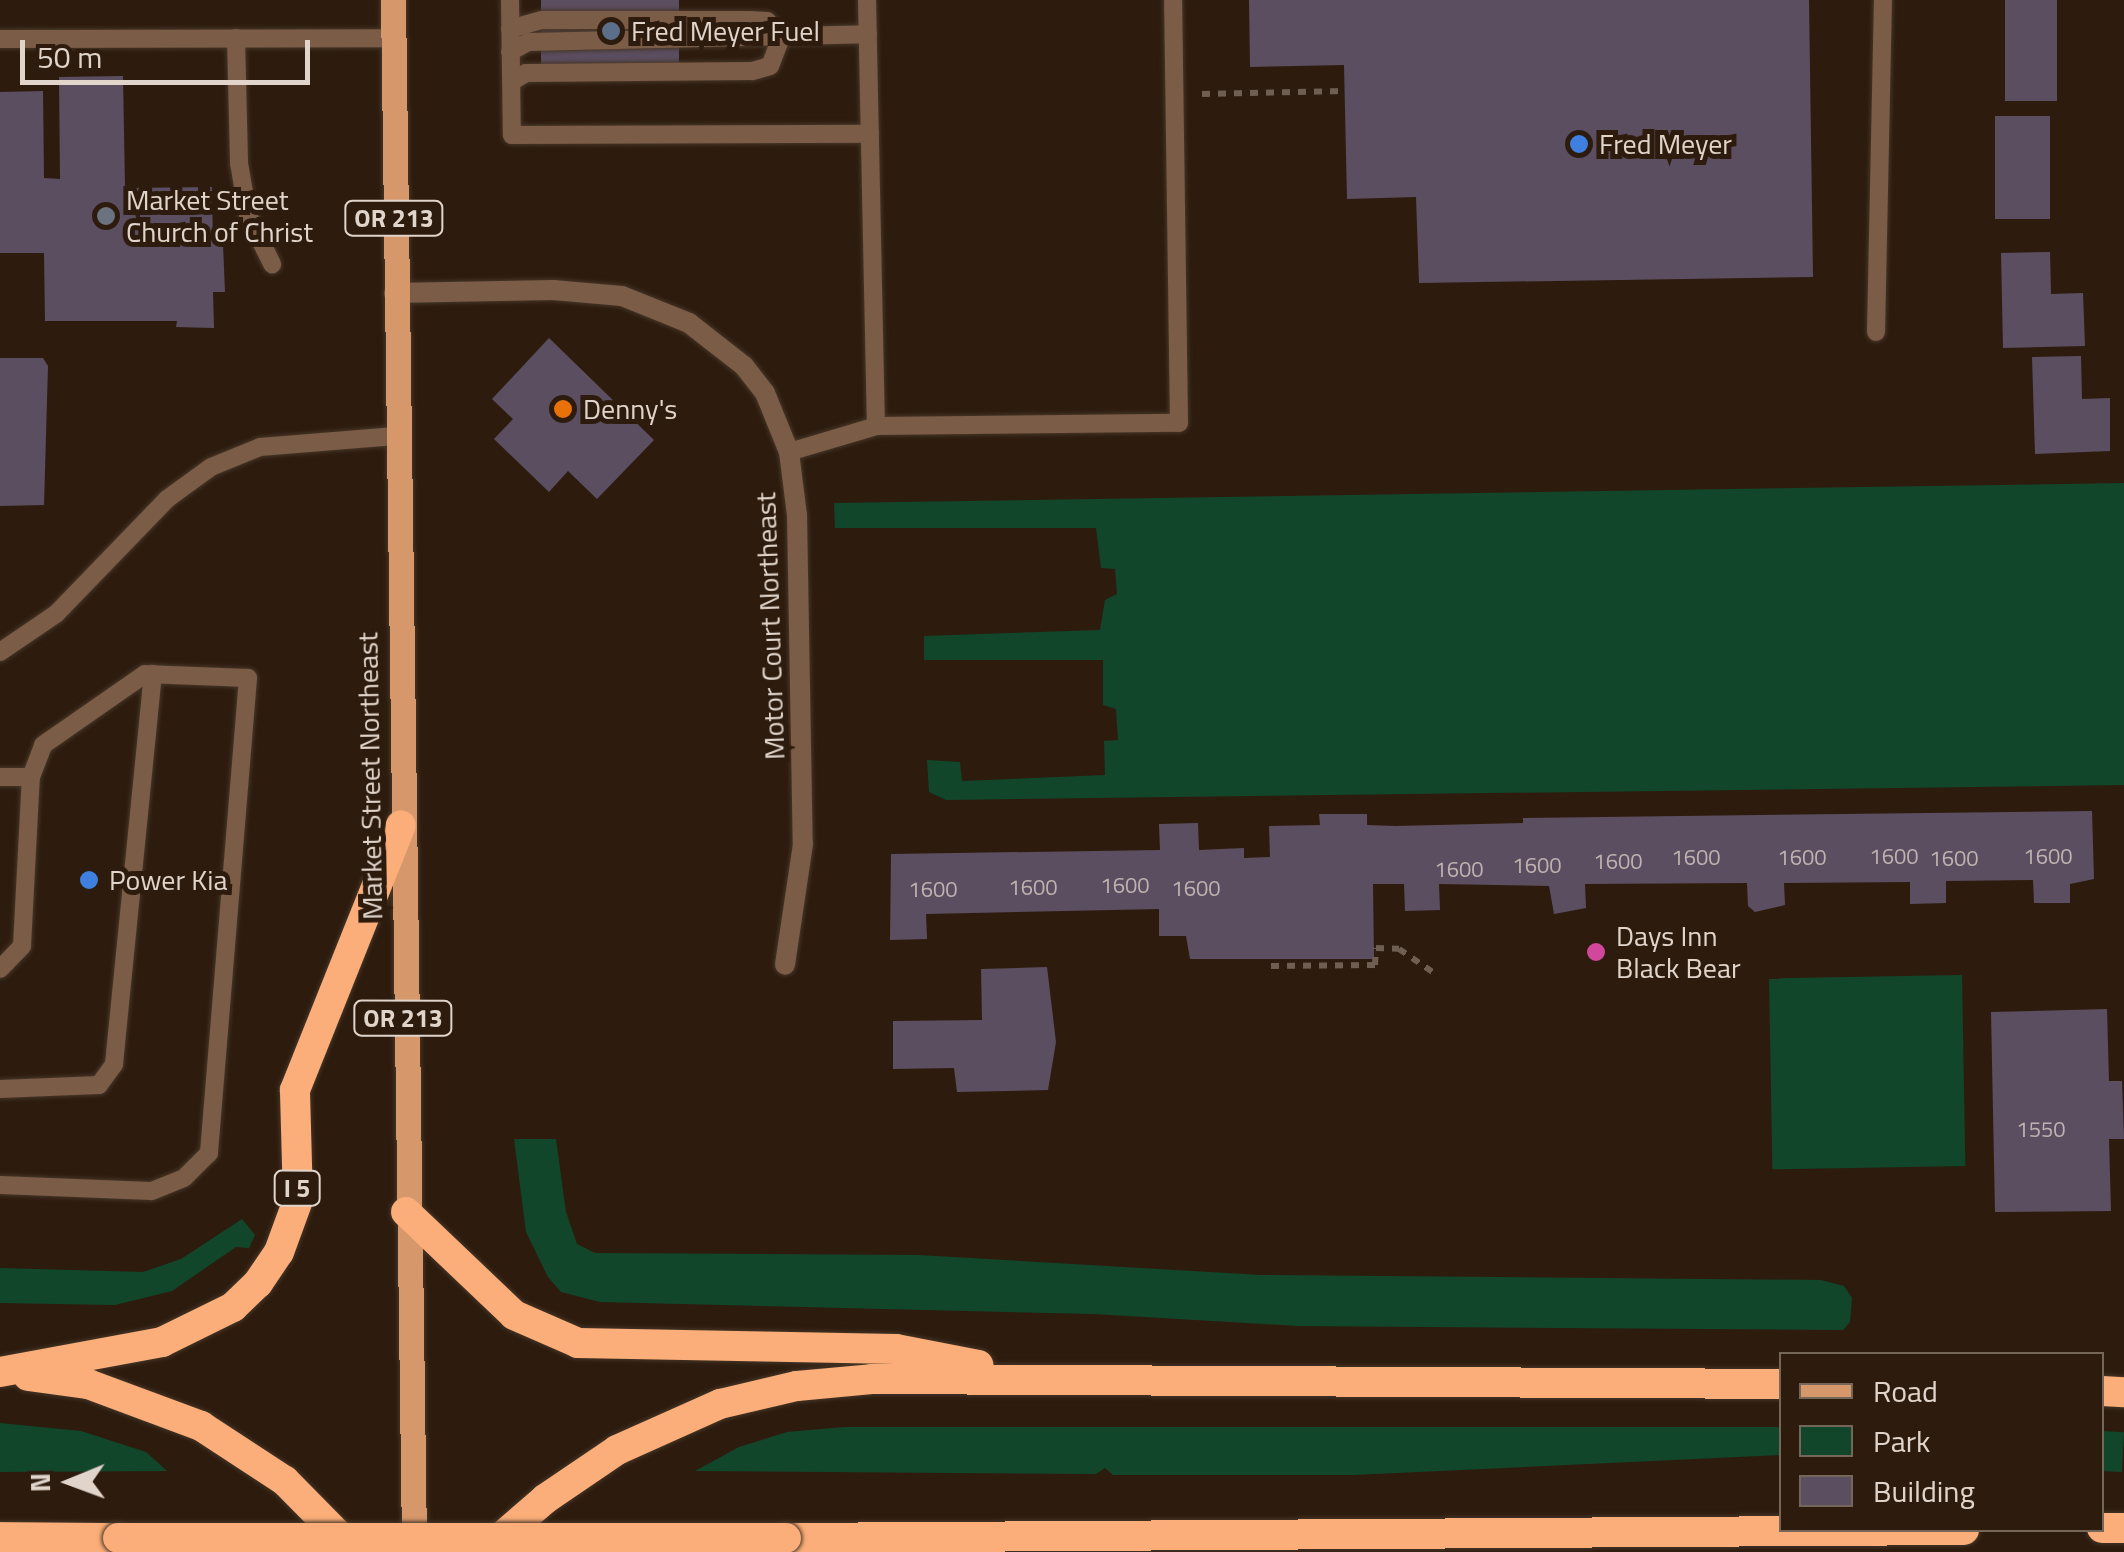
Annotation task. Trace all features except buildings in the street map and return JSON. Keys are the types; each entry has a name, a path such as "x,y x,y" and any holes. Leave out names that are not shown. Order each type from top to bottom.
{"highway":[{"name":"I 5","path":"0,1373 162,1342 233,1307 258,1284 280,1252 298,1200 294,1090 401,824"},
{"path":"406,1212 514,1315 578,1342 896,1349 1045,1379"},
{"name":"I 5","path":"0,1373 88,1384 201,1426 286,1481 356,1552"},
{"path":"484,1552 584,1470 674,1421 720,1404 797,1386 872,1379 1779,1384"},
{"path":"0,1537 786,1538 1779,1531"}],"main road":[{"name":"Market Street Northeast","path":"394,0 394,293 414,1552"}],"street":[{"name":"Motor Court Northeast","path":"394,293 554,290 622,296 658,308 703,332 744,366 764,394 789,452 798,515 803,844 786,965"}],"lane":[{"path":"510,0 512,135 870,134"},
{"path":"867,0 876,426"},
{"path":"789,452 876,426 1179,422 1173,0"},
{"path":"1876,332 1883,0"},
{"path":"510,28 542,20 750,20 767,21 782,35"},
{"path":"510,52 528,42 756,41 782,35 868,34"},
{"path":"511,82 526,73 752,71 770,66 782,35"},
{"path":"236,38 239,163 248,216 272,264"},
{"path":"0,39 394,38"},
{"path":"0,652 56,614 167,499 210,467 260,447 396,436"},
{"path":"0,1089 99,1085 114,1064 152,674"},
{"path":"0,970 22,946 31,777 43,745 152,674 248,678 209,1153 184,1178 151,1191 0,1185"},
{"path":"0,776 31,777"}],"path":[{"path":"1200,94 1346,90"},
{"path":"1271,966 1376,965 1376,948 1399,948 1437,975"}],"green space":[{"path":"2124,483 2124,785 946,800 929,792 927,760 960,762 962,781 1105,775 1104,741 1118,740 1116,709 1103,705 1103,660 924,660 924,636 1100,630 1105,600 1117,594 1115,569 1101,568 1096,528 835,528 834,503"},
{"path":"1962,975 1965,1166 1772,1169 1769,978"},
{"path":"514,1139 556,1139 566,1212 577,1244 595,1253 918,1255 1261,1275 1821,1280 1844,1286 1852,1298 1850,1322 1843,1330 1298,1326 1093,1314 600,1302 561,1292 548,1277 526,1232"},
{"path":"242,1219 255,1235 249,1248 236,1247 172,1291 115,1305 0,1303 0,1268 143,1272 181,1259"},
{"path":"0,1423 81,1431 146,1452 167,1471 0,1472"},
{"path":"844,1427 1779,1427 1779,1455 1354,1475 1113,1475 1105,1468 1096,1474 695,1471 739,1447 787,1432"},
{"path":"2104,1431 2124,1432 2122,1472 2104,1471"}],"place":[{"name":"Fred Meyer Fuel","path":"611,31"},
{"name":"Fred Meyer","path":"1579,144"},
{"name":"Market Street Church of Christ","path":"106,216"},
{"name":"Denny's","path":"563,409"},
{"name":"Power Kia","path":"89,880"},
{"name":"Days Inn Black Bear","path":"1596,952"}]}
